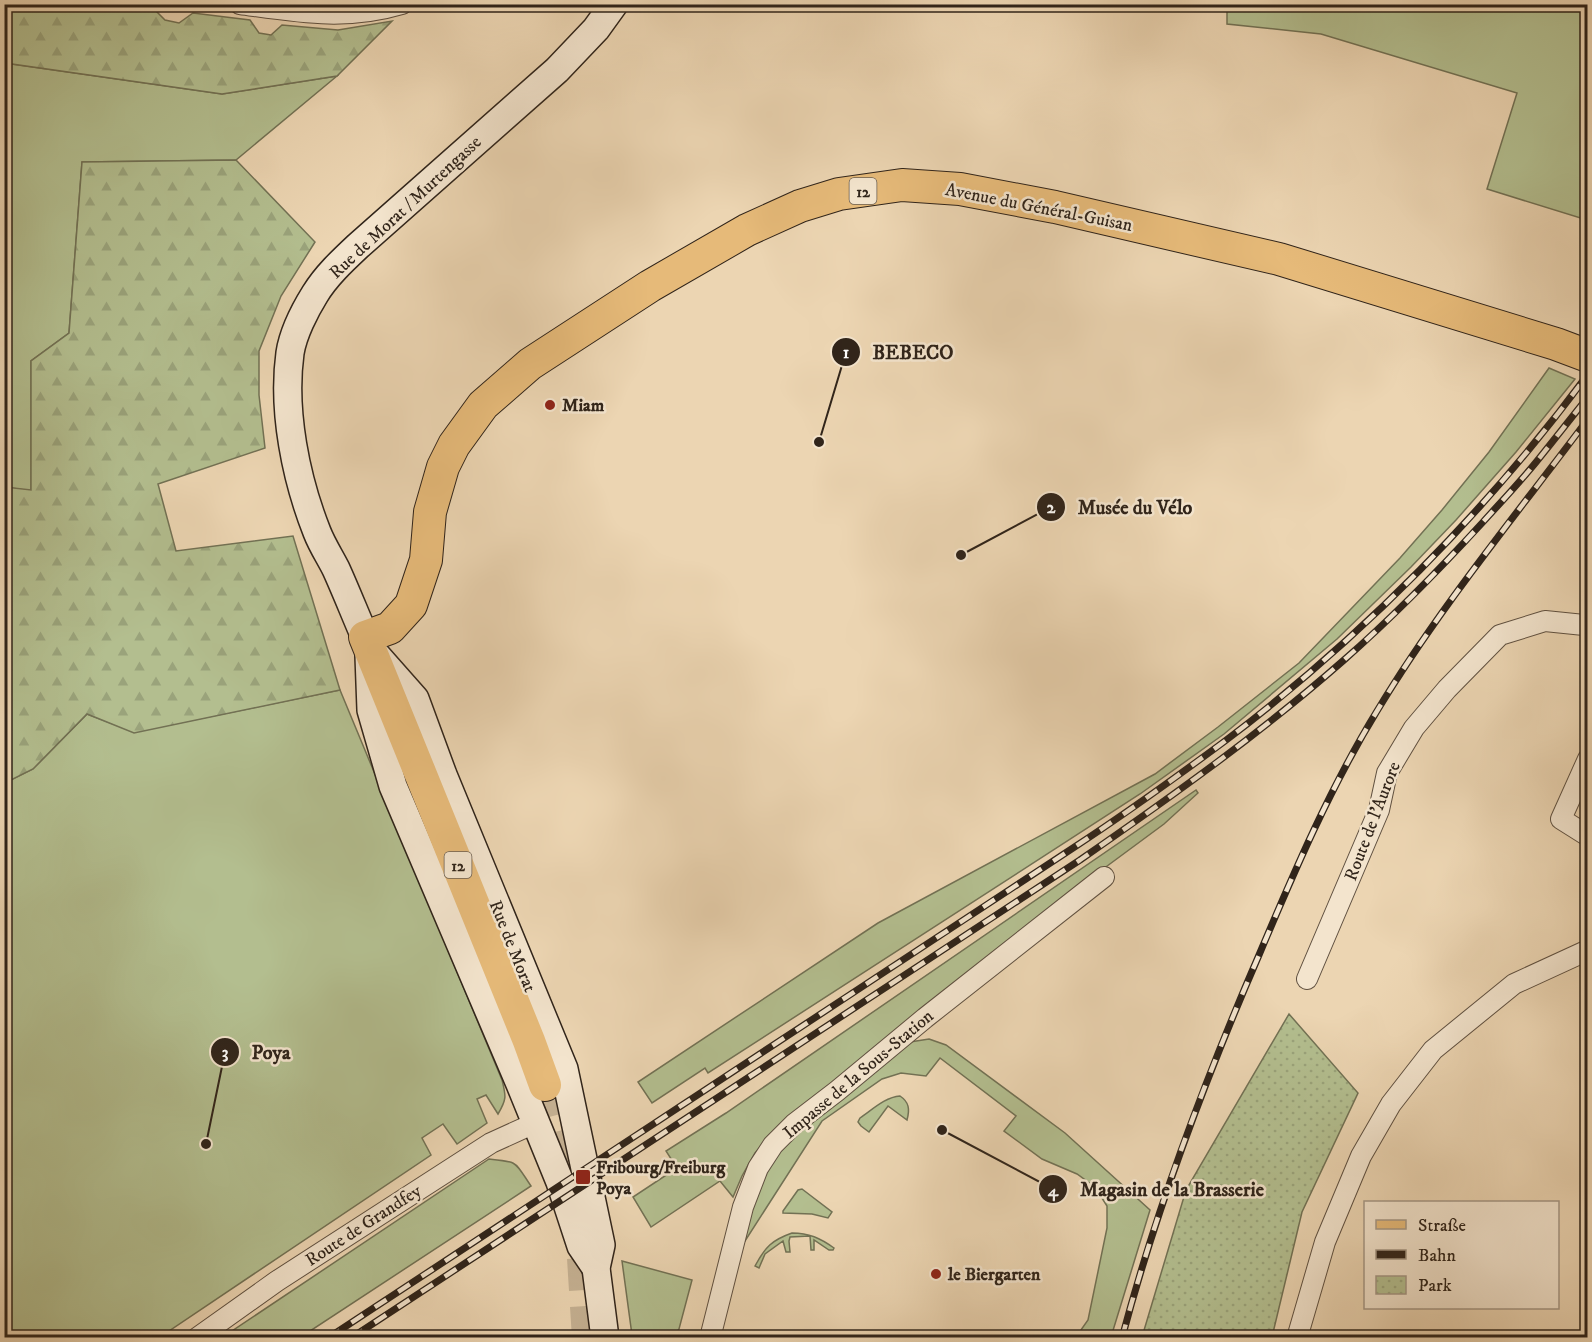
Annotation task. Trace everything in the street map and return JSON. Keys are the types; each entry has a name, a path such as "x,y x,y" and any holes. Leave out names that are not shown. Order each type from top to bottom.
{"main road":[{"name":"Rue de Morat / Murtengasse","path":"294,455 289,412 290,351 301,320 315,293 333,270 358,246 558,70 596,29 614,4"},
{"name":"Avenue du Général-Guisan","path":"367,641 390,628 411,605 426,560 430,512 442,468 454,445 483,405 530,364 650,286 747,230 800,206 839,194 903,184 960,189 1055,207 1279,259 1556,344 1585,355"},
{"name":"Rue de Morat","path":"294,455 300,483 318,533 367,641 415,699 443,775 564,1069 601,1245 596,1268 605,1338"},
{"name":"Rue de Morat","path":"367,641 371,710 393,786 520,1084 560,1182 581,1246 596,1268"},
{"name":"12","path":"367,641 545,1085"}],"street":[{"path":"240,4 310,14 358,14 402,4"},
{"name":"Route de l'Aurore","path":"1307,979 1379,810 1387,773 1414,728 1447,689 1500,635 1545,621 1586,624"},
{"path":"1587,759 1561,819 1587,836"},
{"name":"Impasse de la Sous-Station","path":"710,1338 743,1207 758,1168 773,1145 794,1124 1104,877"},
{"path":"1296,1338 1325,1242 1361,1156 1391,1104 1433,1050 1514,984 1587,950"},
{"name":"Route de Grandfey","path":"197,1338 277,1281 491,1143 535,1123"}],"green space":[{"path":"5,4 130,4 153,8 165,20 179,23 193,13 250,20 259,33 271,35 282,25 338,30 392,21 337,76 222,94 5,63"},
{"path":"1227,5 1587,5 1587,220 1487,189 1517,93 1321,34 1227,24"},
{"path":"5,63 222,94 337,76 236,160 82,162 69,333 31,361 31,491 5,487"},
{"path":"236,160 315,242 281,296 259,351 259,395 265,448 158,484 176,551 293,536 340,690 134,733 87,714 33,769 5,783 5,487 31,490 31,361 69,333 82,162"},
{"path":"1549,368 1575,379 1516,452 1456,520 1337,639 1224,734 1140,794 708,1073 705,1068 652,1103 638,1082 878,923 1155,774 1299,663 1400,558 1442,510 1489,452"},
{"path":"340,690 502,1080 505,1097 501,1109 498,1114 486,1095 477,1099 487,1123 457,1144 443,1124 422,1138 431,1155 160,1337 5,1337 4,783 33,769 87,714 134,732"},
{"path":"1196,790 1198,793 1164,824 1076,889 777,1128 755,1153 733,1197 720,1181 651,1227 633,1197 677,1168 666,1151 726,1113"},
{"path":"1289,1014 1358,1093 1302,1212 1272,1337 1142,1337 1186,1190"},
{"path":"929,1039 946,1045 1065,1133 1150,1210 1111,1337 1076,1337 1088,1320 1107,1228 1107,1206 1095,1187 1077,1174 1042,1159 1004,1131 1016,1116 940,1058 926,1076 901,1073 882,1079 822,1121 745,1241 741,1239 759,1186 776,1156 800,1129 910,1042"},
{"path":"900,1096 908,1106 907,1120 888,1106 869,1132 858,1122 879,1104"},
{"path":"489,1159 515,1164 531,1186 301,1337 223,1337"},
{"path":"802,1189 832,1212 828,1218 812,1214 783,1213 798,1190"},
{"path":"792,1233 804,1234 814,1237 834,1248 829,1250 814,1240 814,1250 811,1250 810,1236 790,1237 790,1252 786,1252 783,1241 765,1254 759,1268 755,1266 770,1245 779,1238"},
{"path":"622,1261 692,1280 679,1329 673,1337 633,1337"}],"tunnel":[{"path":"545,1085 572,1191"},
{"path":"583,1258 588,1338"}],"railway":[{"path":"328,1338 1092,835 1225,741 1325,659 1420,570 1508,475 1588,374"},
{"path":"351,1338 1080,860 1248,739 1344,660 1415,593 1517,484 1588,397"},
{"path":"1122,1338 1166,1192 1201,1096 1272,924 1328,800 1377,711 1426,635 1588,419"}],"place":[{"name":"Miam","path":"550,405"},
{"name":"BEBECO","path":"819,442"},
{"name":"Musée du Vélo","path":"961,555"},
{"name":"Magasin de la Brasserie","path":"942,1130"},
{"name":"Poya","path":"206,1144"},
{"name":"Fribourg/Freiburg Poya","path":"583,1177"},
{"name":"le Biergarten","path":"936,1274"}]}
